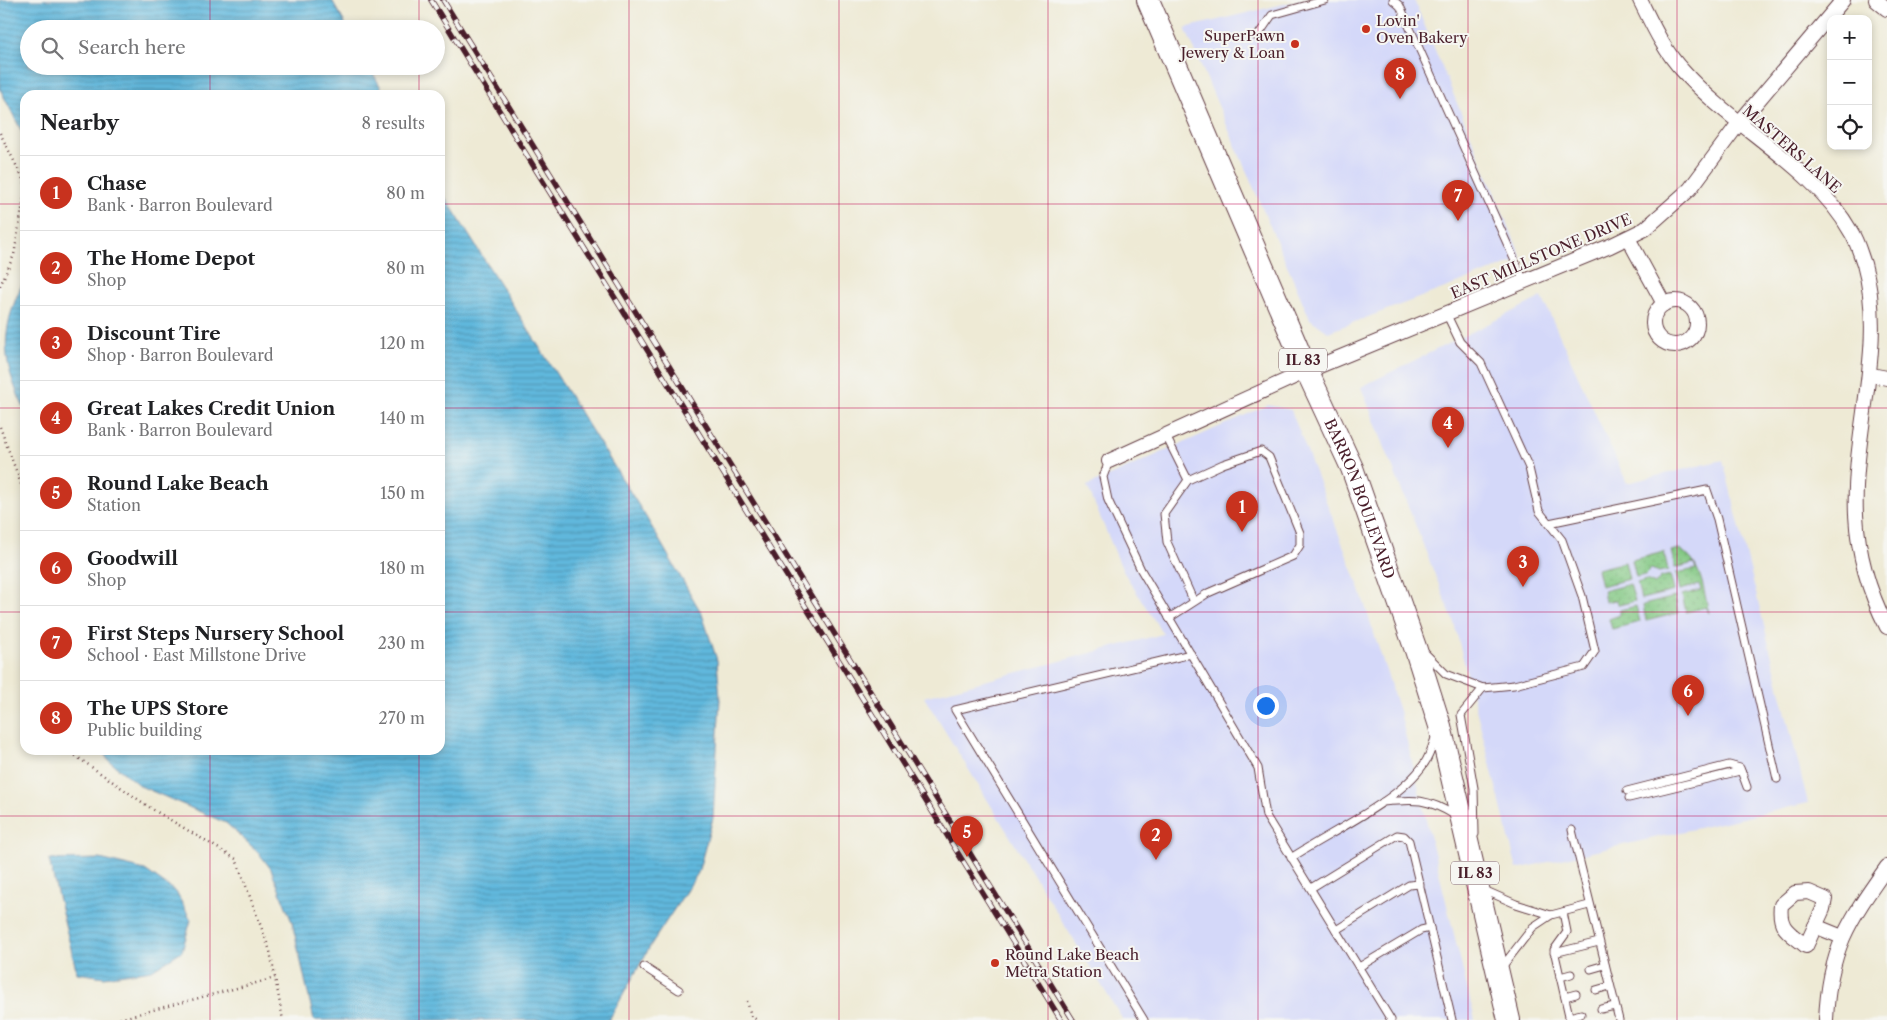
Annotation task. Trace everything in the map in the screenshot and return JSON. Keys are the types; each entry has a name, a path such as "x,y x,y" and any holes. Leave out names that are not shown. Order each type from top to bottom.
{"main road":[{"name":"BARRON BOULEVARD","path":"1148,0 1307,371 1352,468 1414,642 1440,726 1509,1020"}],"street":[{"name":"MASTERS LANE","path":"1640,0 1660,38 1682,70 1738,123 1817,188 1852,233 1864,266 1872,298 1874,330 1871,375 1858,478 1856,515 1862,556 1873,600 1887,626"},
{"name":"EAST MILLSTONE DRIVE","path":"1109,461 1307,371 1628,238 1653,223 1690,189 1738,123 1843,0"},
{"path":"1876,0 1887,9"},
{"path":"1628,238 1664,304"},
{"path":"1871,375 1887,378"},
{"path":"1826,1020 1827,988 1831,966 1842,937 1860,905 1887,866"},
{"path":"1815,926 1842,937"}],"lane":[{"path":"1257,37 1272,15 1325,0"},
{"path":"1393,0 1400,6 1524,281"},
{"path":"1414,642 1446,674 1484,688 1514,685 1584,667 1595,652 1582,596 1562,540 1539,511 1529,468 1490,380 1481,363 1460,342 1446,313"},
{"path":"1166,436 1188,480"},
{"path":"1169,618 1194,602 1208,593 1293,556 1300,545 1300,533 1269,457 1260,451 1223,464 1188,480 1164,514 1167,542 1194,602"},
{"path":"1109,461 1103,477 1108,500 1141,570 1258,768 1266,816 1391,1020"},
{"path":"1549,523 1707,490 1717,519 1777,779"},
{"path":"1144,1020 956,710 1191,654"},
{"path":"1484,688 1461,715 1474,788 1478,885 1516,904 1551,915"},
{"path":"1291,858 1382,802 1414,777 1425,763 1440,726"},
{"path":"1628,794 1729,765 1740,768 1745,776 1747,787"},
{"path":"1382,802 1416,799 1440,806 1463,820"},
{"path":"1572,830 1589,905 1619,1020"},
{"path":"1311,888 1397,835 1404,836 1410,841 1452,1020"},
{"path":"1336,930 1410,885 1420,884"},
{"path":"1499,976 1505,962 1518,943 1533,927 1551,915 1589,905"},
{"path":"1563,912 1567,932 1554,950 1554,953 1570,1019 1581,1014"},
{"path":"1359,967 1421,930 1430,928"},
{"path":"1554,953 1599,942"},
{"path":"1591,969 1605,966"},
{"path":"644,967 678,990"},
{"path":"1560,977 1571,974"},
{"path":"1596,990 1610,986"},
{"path":"1565,997 1576,994"},
{"path":"1601,1009 1615,1006"}],"path":[{"path":"0,133 20,173"},
{"path":"0,286 14,255 20,221"},
{"path":"0,427 20,481"},
{"path":"74,755 152,809 236,859 270,951 283,1020"},
{"path":"115,1020 275,978"},
{"path":"748,1001 750,1018 757,1020"}],"shaded area":[{"path":"1300,0 1414,0 1522,259 1328,332 1310,319 1185,28"},
{"path":"1542,297 1627,483 1723,460 1808,803 1517,869 1454,623 1361,387"},
{"path":"1268,405 1291,410 1358,584 1401,717 1475,1020 1123,1020 924,697 1163,634 1123,571 1087,486"}],"green space":[{"path":"1679,549 1687,554 1694,563 1675,568 1671,551"},
{"path":"1664,552 1668,570 1659,572 1651,569 1645,575 1636,577 1632,560"},
{"path":"1625,562 1629,579 1601,586 1597,569"},
{"path":"1694,564 1703,586 1709,613 1706,607 1686,612 1682,595 1701,590 1699,585 1680,590 1676,573 1696,569"},
{"path":"1670,575 1674,591 1641,599 1637,583 1646,580 1655,584 1661,577"},
{"path":"1630,584 1635,601 1619,605 1616,600 1605,602 1603,591"},
{"path":"1675,597 1678,613 1646,621 1643,605"},
{"path":"1636,606 1640,622 1612,629 1609,619 1620,615 1620,610"}],"water":[{"path":"0,0 332,0 343,20 20,20 20,75 374,75 382,90 20,90 20,128 0,89"},
{"path":"445,197 646,517 702,614 717,660 720,699 713,818 698,873 652,943 609,1020 314,1020 292,922 271,869 258,852 226,823 140,786 108,760 105,755 445,755"},
{"path":"20,290 20,399 7,360 6,344 7,329"},
{"path":"100,859 145,870 176,892 191,920 182,951 152,970 104,977 77,973 49,860"}],"railway":[{"path":"431,0 443,20"},
{"path":"443,0 1073,1020"},
{"path":"445,23 1061,1020"}],"place":[{"name":"Lovin' Oven Bakery","path":"1366,29"},
{"name":"SuperPawn Jewery & Loan","path":"1295,44"},
{"name":"The UPS Store","path":"1400,99"},
{"name":"First Steps Nursery School","path":"1458,221"},
{"name":"Great Lakes Credit Union","path":"1448,448"},
{"name":"Chase","path":"1242,532"},
{"name":"Discount Tire","path":"1523,587"},
{"name":"Goodwill","path":"1688,716"},
{"name":"Round Lake Beach","path":"967,857"},
{"name":"The Home Depot","path":"1156,860"},
{"name":"Round Lake Beach Metra Station","path":"995,963"}]}
